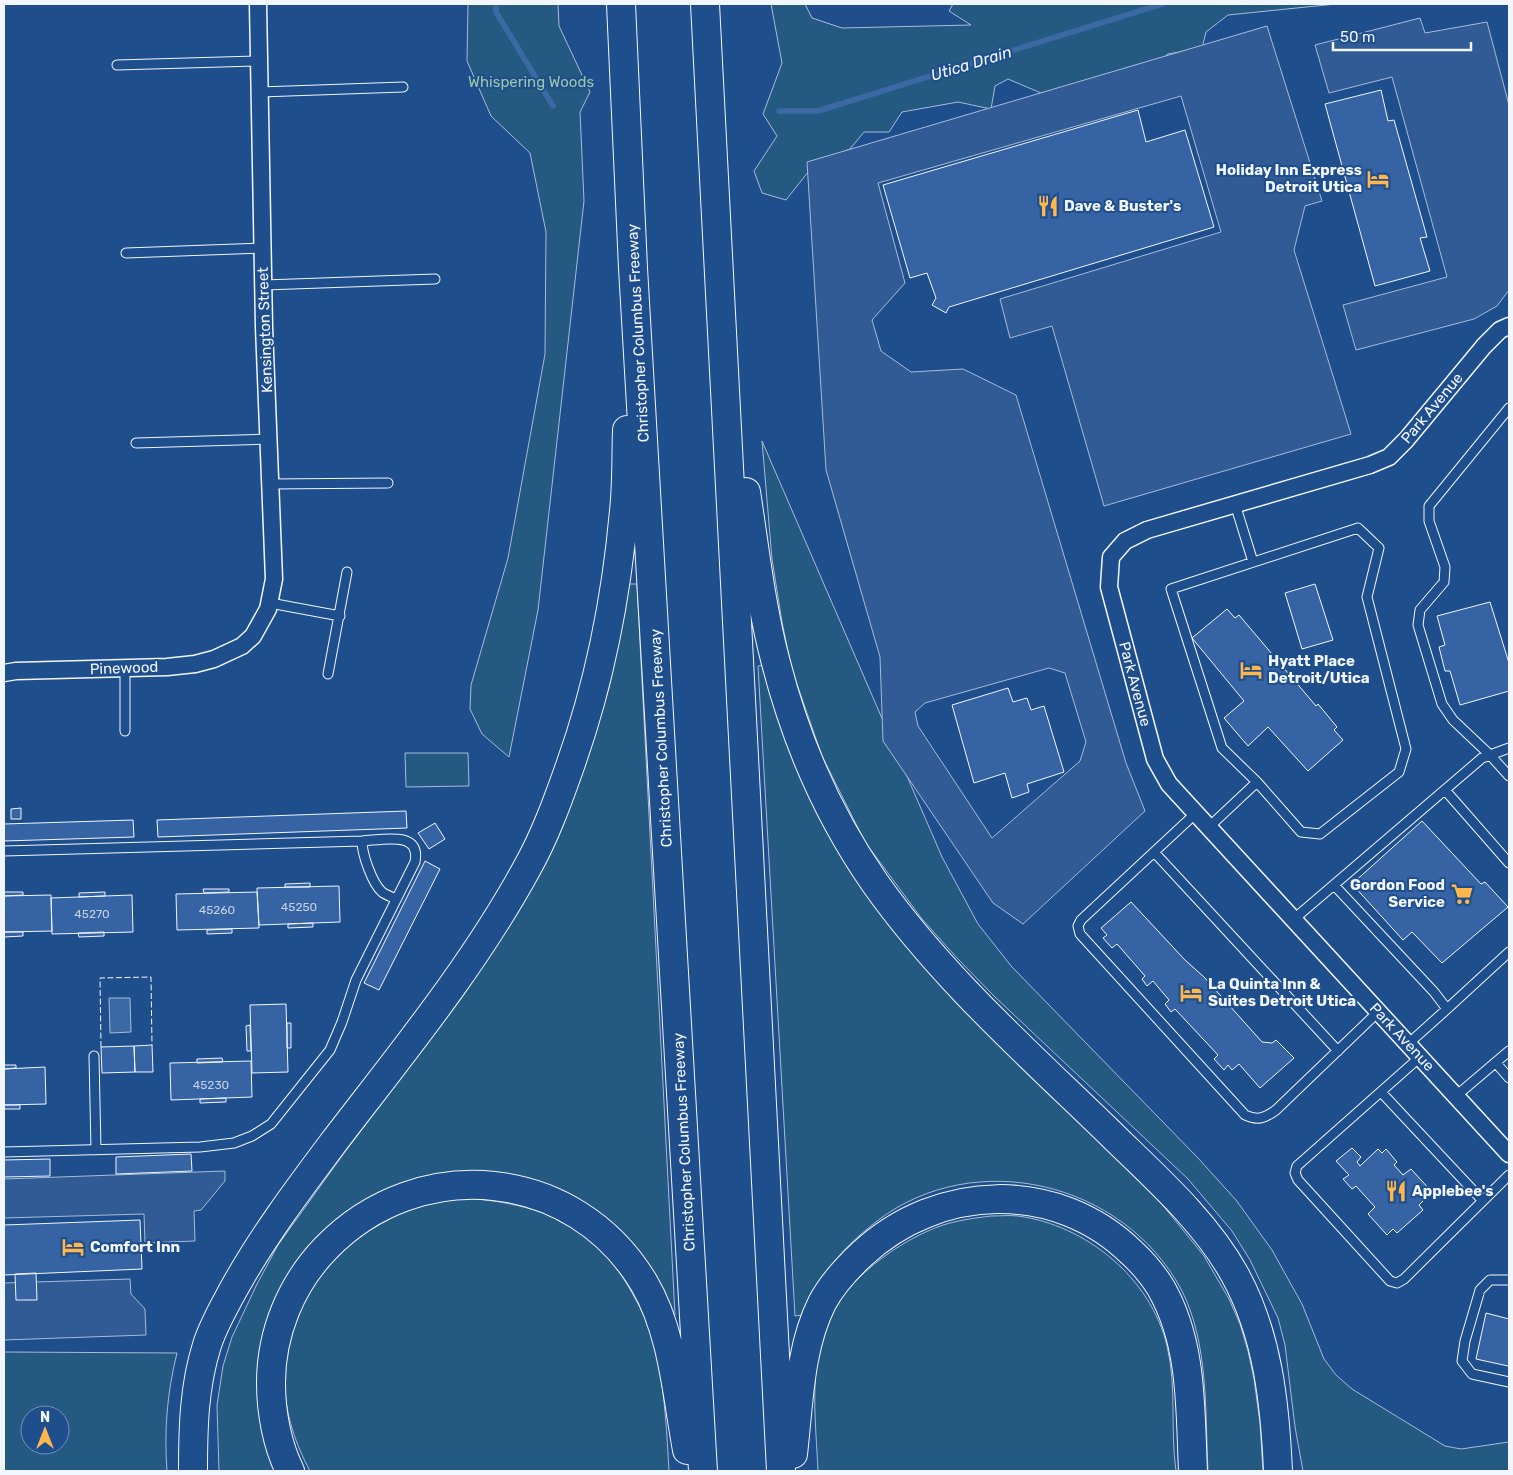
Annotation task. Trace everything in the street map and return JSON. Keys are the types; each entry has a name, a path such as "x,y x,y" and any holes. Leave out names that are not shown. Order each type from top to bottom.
{"highway":[{"name":"Christopher Columbus Freeway","path":"621,4 633,268 703,1471"},
{"path":"705,4 781,1471"},
{"path":"194,1471 193,1435 197,1385 208,1342 246,1267 294,1195 438,1006 491,931 529,864 559,797 585,722 598,677 608,629 624,510 633,268"},
{"path":"723,347 765,615 776,662 798,733 822,793 856,854 914,934 988,1013 1178,1200 1219,1250 1235,1275 1257,1324 1272,1391 1278,1471"},
{"path":"290,1471 280,1445 274,1418 271,1394 271,1368 280,1324 289,1300 301,1279 316,1258 334,1239 354,1222 377,1208 399,1198 426,1190 450,1185 474,1184 528,1192 574,1213 596,1228 615,1246 644,1282 661,1320 669,1348 691,1471"},
{"path":"791,1471 807,1341 823,1302 834,1284 850,1265 887,1233 935,1210 961,1203 989,1199 1018,1199 1040,1203 1068,1212 1095,1224 1119,1241 1143,1264 1160,1286 1174,1313 1183,1342 1188,1370 1193,1471"}],"street":[{"name":"Kensington Street","path":"242,646 253,636 262,622 270,603 274,579 264,285 258,4"},
{"name":"Park Avenue","path":"1509,326 1500,330 1484,346 1390,457 1370,465 1148,530 1125,541 1111,557 1109,587 1155,759 1169,784 1509,1154"},
{"name":"Pinewood","path":"4,673 16,671 167,667 195,664 214,659 242,646"}],"lane":[{"path":"117,65 259,61"},
{"path":"260,92 403,87"},
{"path":"126,254 263,248"},
{"path":"264,285 435,279"},
{"path":"1509,408 1430,506 1430,521 1445,567 1444,582 1420,610 1418,625 1442,704 1453,720 1509,776"},
{"path":"136,443 269,439"},
{"path":"270,484 388,483"},
{"path":"1235,504 1253,562"},
{"path":"1358,528 1379,548 1367,597 1406,749 1399,772 1320,834 1301,832 1257,782 1222,748 1171,588 1358,528"},
{"path":"328,674 347,572"},
{"path":"270,603 340,616"},
{"path":"125,668 126,731"},
{"path":"1294,919 1482,758 1509,748"},
{"path":"1209,827 1257,782"},
{"path":"1446,790 1509,864"},
{"path":"1196,813 1081,920 1078,926 1080,934 1245,1115 1254,1119 1265,1118 1276,1110 1379,1011"},
{"path":"4,851 405,840 413,844 417,852 415,862 356,980 330,1050 272,1124 252,1136 234,1143 200,1147 4,1152"},
{"path":"362,841 362,852 365,861 379,887 382,892 396,899"},
{"path":"1154,852 1338,1051"},
{"path":"1334,885 1434,992 1447,1009"},
{"path":"1408,1044 1509,952"},
{"path":"1456,1096 1509,1051"},
{"path":"94,1056 96,1150"},
{"path":"1420,1057 1297,1166 1295,1173 1298,1180 1390,1281 1397,1283 1404,1279 1509,1175"},
{"path":"1496,1062 1509,1078"},
{"path":"1381,1092 1483,1200"},
{"path":"1509,1280 1490,1280 1480,1290 1465,1341 1462,1360 1472,1374 1509,1382"}],"green space":[{"name":"Whispering Woods","path":"468,4 558,4 559,26 590,92 580,112 584,201 538,610 509,757 482,734 470,709 471,685 508,558 545,354 546,232 530,153 491,116 467,61"},
{"path":"771,4 805,4 812,18 842,28 971,25 949,11 953,4 1336,4 1228,15 1206,32 1202,48 1168,54 1149,68 1041,93 1008,79 995,86 991,109 958,102 902,112 889,132 864,132 850,149 816,162 786,200 762,193 754,171 777,136 763,114 782,63"},
{"path":"762,441 942,857 978,924 1012,967 1198,1158 1236,1200 1272,1250 1302,1304 1324,1359 1336,1375 1352,1389 1445,1446 1461,1449 1509,1442 1509,1471 1303,1471 1295,1427 1285,1345 1278,1318 1250,1260 1232,1231 1188,1179 994,996 957,958 922,919 865,842 822,756 792,670 772,559"},
{"path":"629,584 637,584 675,1315 669,1315 585,1206 400,1185 377,1195 339,1219 319,1236 290,1276 279,1471 219,1471 217,1405 223,1366 232,1337 278,1245 453,1007 595,733 609,688"},
{"path":"764,665 784,732 796,765 811,797 933,970 1161,1203 1204,1256 1229,1299 1240,1324 1248,1351 1260,1423 1263,1471 1208,1471 1206,1402 1197,1332 1181,1289 1155,1252 1123,1223 1085,1201 1044,1187 1001,1181 958,1185 916,1198 877,1221 850,1244 827,1272 803,1315 795,1316 758,666"},
{"path":"405,753 468,753 469,786 406,787"},
{"path":"463,1198 516,1205 561,1221 581,1233 599,1248 616,1268 640,1308 654,1343 664,1402 669,1471 310,1471 292,1429 287,1407 285,1384 286,1358 292,1333 301,1309 313,1287 346,1248 366,1233 401,1212 415,1206"},
{"path":"991,1216 1018,1216 1043,1221 1091,1243 1131,1277 1147,1298 1159,1321 1170,1361 1176,1471 818,1471 815,1380 820,1344 833,1310 858,1279 891,1252 908,1241 943,1225 961,1220"},
{"path":"4,1352 177,1353 167,1412 167,1471 4,1471"}],"shaded area":[{"path":"1420,18 1425,33 1487,22 1509,105 1509,290 1497,306 1474,319 1356,350 1343,305 1447,277 1392,77 1329,93 1315,45"},
{"path":"1267,26 1322,201 1305,206 1294,250 1351,434 1104,506 1052,326 1010,338 1000,299 1221,232 1181,96 878,183 905,283 872,320 881,351 911,372 963,369 1016,395 1126,763 1145,811 1023,924 993,903 883,741 880,657 826,470 807,162","holes":["1049,668 1065,673 1086,742 1080,761 992,838 918,726 915,712 925,703"]},
{"path":"109,998 130,998 131,1032 110,1033"},
{"path":"225,1171 225,1181 201,1210 194,1211 195,1241 145,1243 144,1214 4,1218 4,1179"},
{"path":"130,1279 131,1294 145,1309 146,1335 4,1340 4,1283"}],"building":[{"name":"Holiday Inn Express Detroit Utica","path":"1381,90 1388,121 1394,120 1427,237 1420,238 1430,271 1375,286 1325,104"},
{"name":"Dave & Buster's","path":"1138,110 1146,142 1185,130 1214,227 949,307 946,313 932,305 936,298 927,273 910,278 883,185"},
{"path":"1315,584 1333,640 1302,649 1285,593"},
{"path":"1490,602 1509,663 1509,691 1460,705 1450,671 1445,671 1439,647 1445,645 1437,616"},
{"name":"Hyatt Place Detroit/Utica","path":"1227,609 1235,618 1239,615 1316,706 1318,704 1337,727 1334,730 1343,740 1308,771 1268,727 1248,746 1224,718 1244,701 1192,638"},
{"path":"1008,688 1013,702 1027,698 1031,710 1044,706 1064,772 1027,784 1029,792 1012,798 1005,773 974,783 952,705"},
{"path":"21,808 21,819 11,819 11,809"},
{"path":"406,811 407,828 158,837 157,820"},
{"path":"133,820 134,837 4,841 4,824"},
{"path":"1422,821 1481,884 1485,882 1508,907 1442,963 1412,932 1403,940 1352,884"},
{"path":"435,823 445,839 429,849 418,833"},
{"path":"425,861 440,869 379,990 364,983"},
{"path":"310,883 310,887 285,887 285,884"},
{"path":"339,886 340,922 259,925 257,888"},
{"path":"203,889 229,889 229,892 204,893"},
{"path":"4,892 23,892 23,895 4,896"},
{"path":"105,892 105,896 79,897 79,893"},
{"path":"257,892 259,928 177,930 176,894"},
{"path":"51,895 52,931 4,932 4,896"},
{"path":"132,895 133,932 52,934 51,898"},
{"name":"La Quinta Inn & Suites Detroit Utica","path":"1131,902 1185,960 1204,977 1262,1042 1272,1043 1276,1040 1294,1058 1260,1088 1239,1064 1232,1070 1228,1065 1224,1070 1214,1059 1218,1055 1175,1009 1171,1012 1165,1004 1169,1000 1153,981 1147,986 1142,979 1145,976 1117,944 1112,948 1103,938 1107,935 1101,928"},
{"path":"313,923 313,927 288,928 288,924"},
{"path":"232,929 232,933 207,934 207,930"},
{"path":"4,932 23,932 23,936 4,937"},
{"path":"104,932 104,936 79,937 78,933"},
{"path":"286,1004 288,1072 252,1073 250,1005"},
{"path":"287,1023 291,1023 291,1048 287,1048"},
{"path":"250,1025 251,1051 247,1051 246,1026"},
{"path":"152,1045 153,1072 135,1072 134,1046"},
{"path":"134,1046 135,1072 102,1073 101,1047"},
{"path":"222,1058 223,1062 197,1063 197,1059"},
{"path":"251,1061 252,1097 171,1100 170,1063"},
{"path":"4,1065 16,1065 16,1068 4,1069"},
{"path":"45,1067 46,1104 4,1105 4,1069"},
{"path":"226,1098 226,1102 200,1103 200,1099"},
{"path":"4,1105 20,1105 20,1109 4,1109"},
{"name":"Applebee's","path":"1352,1148 1361,1157 1357,1162 1360,1166 1378,1149 1382,1153 1386,1149 1397,1162 1394,1165 1403,1175 1411,1169 1432,1192 1419,1205 1423,1210 1397,1233 1393,1229 1387,1235 1368,1214 1375,1207 1356,1186 1352,1189 1343,1179 1349,1175 1336,1161"},
{"path":"191,1154 192,1171 116,1174 116,1157"},
{"path":"50,1159 50,1176 4,1177 4,1160"},
{"name":"Comfort Inn","path":"140,1220 142,1269 4,1275 4,1225"},
{"path":"36,1273 37,1300 16,1300 15,1274"},
{"path":"1486,1313 1509,1319 1508,1366 1476,1359"}],"waterway":[{"name":"Utica Drain","path":"496,4 496,12 553,106"},
{"name":"Utica Drain","path":"779,111 818,111 1162,4"}],"fence":[{"path":"101,1047 100,978 151,977 152,1045"}],"place":[{"name":"Holiday Inn Express Detroit Utica","path":"1378,179"},
{"name":"Dave & Buster's","path":"1048,206"},
{"name":"Hyatt Place Detroit/Utica","path":"1251,670"},
{"name":"Gordon Food Service","path":"1462,894"},
{"name":"La Quinta Inn & Suites Detroit Utica","path":"1191,993"},
{"name":"Applebee's","path":"1396,1191"},
{"name":"Comfort Inn","path":"73,1247"}]}
